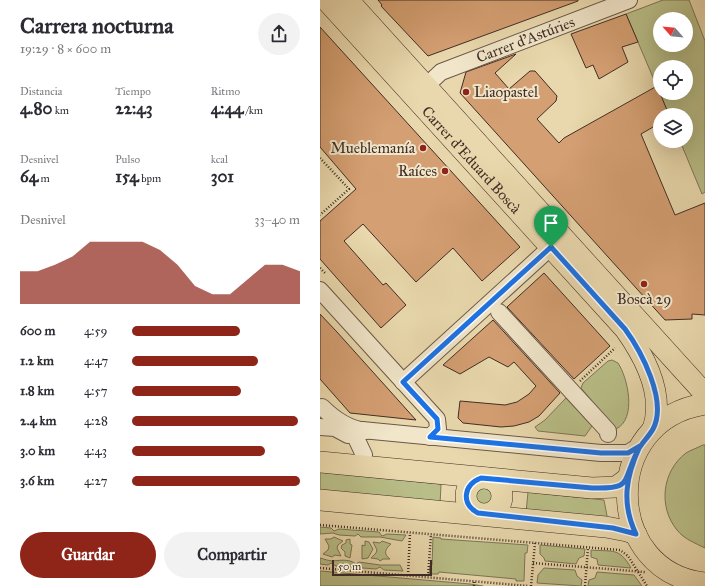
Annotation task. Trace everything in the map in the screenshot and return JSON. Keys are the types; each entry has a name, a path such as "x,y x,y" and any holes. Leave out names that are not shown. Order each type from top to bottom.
{"main road":[{"name":"Carrer d'Eduard Boscà","path":"326,0 625,329 645,361 654,387 657,408 653,429"},
{"name":"Carrer d'Eduard Boscà","path":"348,0 705,394"},
{"path":"698,583 674,573 661,565 650,554 636,534 629,516 626,498 627,479 630,467 640,446 653,429 675,413 705,404"},
{"path":"320,462 607,488 622,485 627,479"},
{"path":"484,514 473,511 469,506 466,495 470,484 481,478 487,478"},
{"path":"323,501 484,514 613,528 636,534"}],"street":[{"name":"Carrer d'Astúries","path":"426,86 441,72 629,0"},
{"path":"403,382 551,247"},
{"path":"320,290 437,419 438,429 430,437"},
{"path":"499,312 608,431 608,434"},
{"path":"320,423 325,418 321,406"},
{"path":"321,406 333,417 356,430 362,438 364,455 357,466"},
{"path":"320,426 338,429 362,438 430,437 601,453 628,453 640,446"}],"path":[{"path":"320,158 349,189 320,215"},
{"path":"320,268 326,274"},
{"path":"570,390 616,348"},
{"path":"320,524 431,535 609,549 624,552 636,572 647,586"},
{"path":"408,575 410,533"},
{"path":"428,576 431,535"},
{"path":"531,586 535,543"},
{"path":"585,586 588,548"},
{"path":"533,563 651,573"},
{"path":"320,568 428,576 528,586"},
{"path":"474,580 474,586"}],"green space":[{"path":"663,0 689,0 705,41 705,192 702,194 683,148 693,148 693,108 666,108 663,100 693,100 693,60 653,60 653,77 626,14"},
{"path":"612,360 618,363 622,370 629,398 627,417 623,424 616,429 581,388 583,383 608,361"},
{"path":"566,398 592,426 585,436 538,431 535,427 545,420"},
{"path":"705,445 705,548 686,538 677,530 667,511 665,500 665,490 672,469 686,453"},
{"path":"320,472 441,484 440,505 320,494"},
{"path":"483,488 490,491 493,498 490,505 483,508 476,505 473,498 476,491"},
{"path":"528,492 604,500 608,521 526,513"},
{"path":"320,527 331,528 334,531 339,529 379,532 382,536 387,534 406,535 402,541 380,537 361,537 358,534 355,536 333,533 320,534"},
{"path":"334,537 343,541 337,548 341,556 335,555 332,557 323,554 328,550 329,546 325,539 331,539"},
{"path":"433,537 441,539 528,545 527,553 525,553 524,581 439,572 438,574 429,574 430,565 432,565"},
{"path":"350,539 350,544 352,545 350,558 345,556 345,552 341,548 342,545 346,543 346,540"},
{"path":"365,541 369,542 373,549 368,558 362,559 362,545 365,546"},
{"path":"382,541 391,544 387,548 386,552 386,555 390,559 383,559 380,561 378,559 371,558 377,550 373,542 380,543"},
{"path":"540,545 585,549 584,556 579,558 576,564 545,561 540,554"},
{"path":"591,550 615,552 627,561 631,568 598,565 597,559 591,557"},
{"path":"320,558 331,561 342,560 354,562 356,564 359,562 380,565 400,565 403,571 384,570 380,567 376,569 336,566 331,563 328,565 320,564"},
{"path":"544,568 575,570 577,576 582,580 581,586 537,583 538,575"},
{"path":"320,571 470,584 483,586 320,586"},
{"path":"597,572 634,575 642,586 588,586 589,580 595,578"}],"building":[{"path":"378,0 578,1 428,56 381,6 382,5"},
{"path":"626,14 638,42 622,47 628,62 599,79 593,65 586,68 571,34"},
{"path":"320,27 520,247 482,281 453,248 416,282 363,224 344,241 383,285 386,283 406,305 381,328 320,259 320,221 356,189 320,147"},
{"path":"516,54 495,73 509,89 530,71 535,71 557,96 556,101 537,119 559,143 564,138 653,88 653,100 663,100 666,108 653,108 653,127 641,134 675,215 705,203 705,315 692,314 692,319 665,320 460,93 466,72"},
{"path":"544,273 610,346 574,379 507,307"},
{"path":"320,314 416,420 350,413 320,379"},
{"path":"493,320 560,393 539,416 529,422 514,426 501,427 463,423 458,418 460,401 505,405 517,402 529,394 536,386 514,362 508,367 489,357 460,374 443,365"}],"place":[{"name":"Liaopastel","path":"466,92"},
{"name":"Mueblemanía","path":"423,148"},
{"name":"Raíces","path":"445,171"},
{"name":"Boscà 29","path":"644,284"}],"route":[{"path":"551,247 403,382 437,419 439,424 438,429 430,437 621,454 633,452 640,446 630,467 627,479 626,498 629,516 636,534 628,530 613,528 478,513 473,511 466,501 467,489 470,484 481,478 592,488 607,488 622,485 627,479 630,467 640,446 653,429 657,408 654,387 645,361 625,329 551,247"}]}
